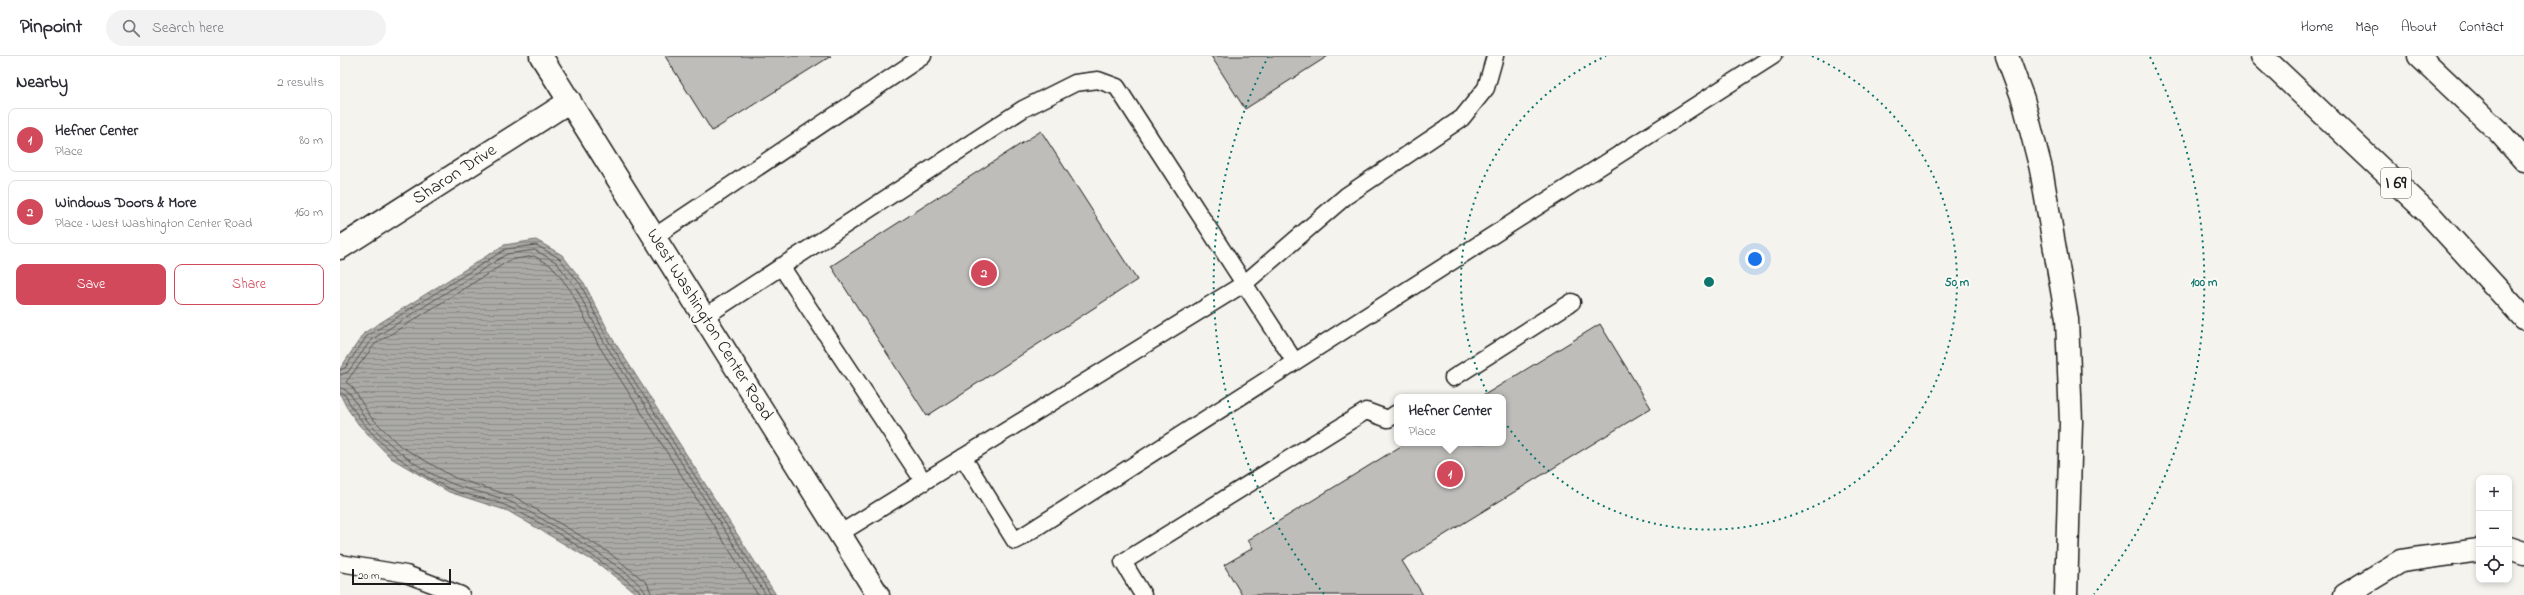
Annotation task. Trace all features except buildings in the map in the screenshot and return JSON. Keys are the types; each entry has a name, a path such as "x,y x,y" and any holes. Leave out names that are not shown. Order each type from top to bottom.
{"main road":[{"name":"West Washington Center Road","path":"541,56 878,595"},
{"path":"2007,56 2023,99 2040,169 2067,319 2071,422 2066,595"},
{"name":"I 69","path":"2262,56 2430,216 2524,318"},
{"path":"2419,56 2500,133 2524,160"},
{"name":"Sharon Drive","path":"340,248 570,101"},
{"path":"2512,549 2524,552"},
{"path":"2345,595 2401,561 2476,550"}],"lane":[{"path":"654,237 923,56"},
{"path":"839,534 1245,283 1346,196 1462,118 1486,88 1495,56"},
{"path":"963,457 1015,541 1773,56"},
{"path":"704,317 1023,109 1075,83 1098,80 1117,87 1295,362"},
{"path":"781,266 924,482"},
{"path":"1453,378 1572,302"},
{"path":"1143,595 1123,562 1366,412 1388,419 1394,415"},
{"path":"340,563 406,574 461,595"}],"water":[{"path":"536,240 562,255 584,283 612,338 776,595 638,595 600,565 508,511 449,492 391,458 359,425 347,408 340,394 340,369 364,333 504,245"}],"place":[{"name":"Windows Doors & More","path":"984,273"},
{"name":"Hefner Center","path":"1450,474"}]}
